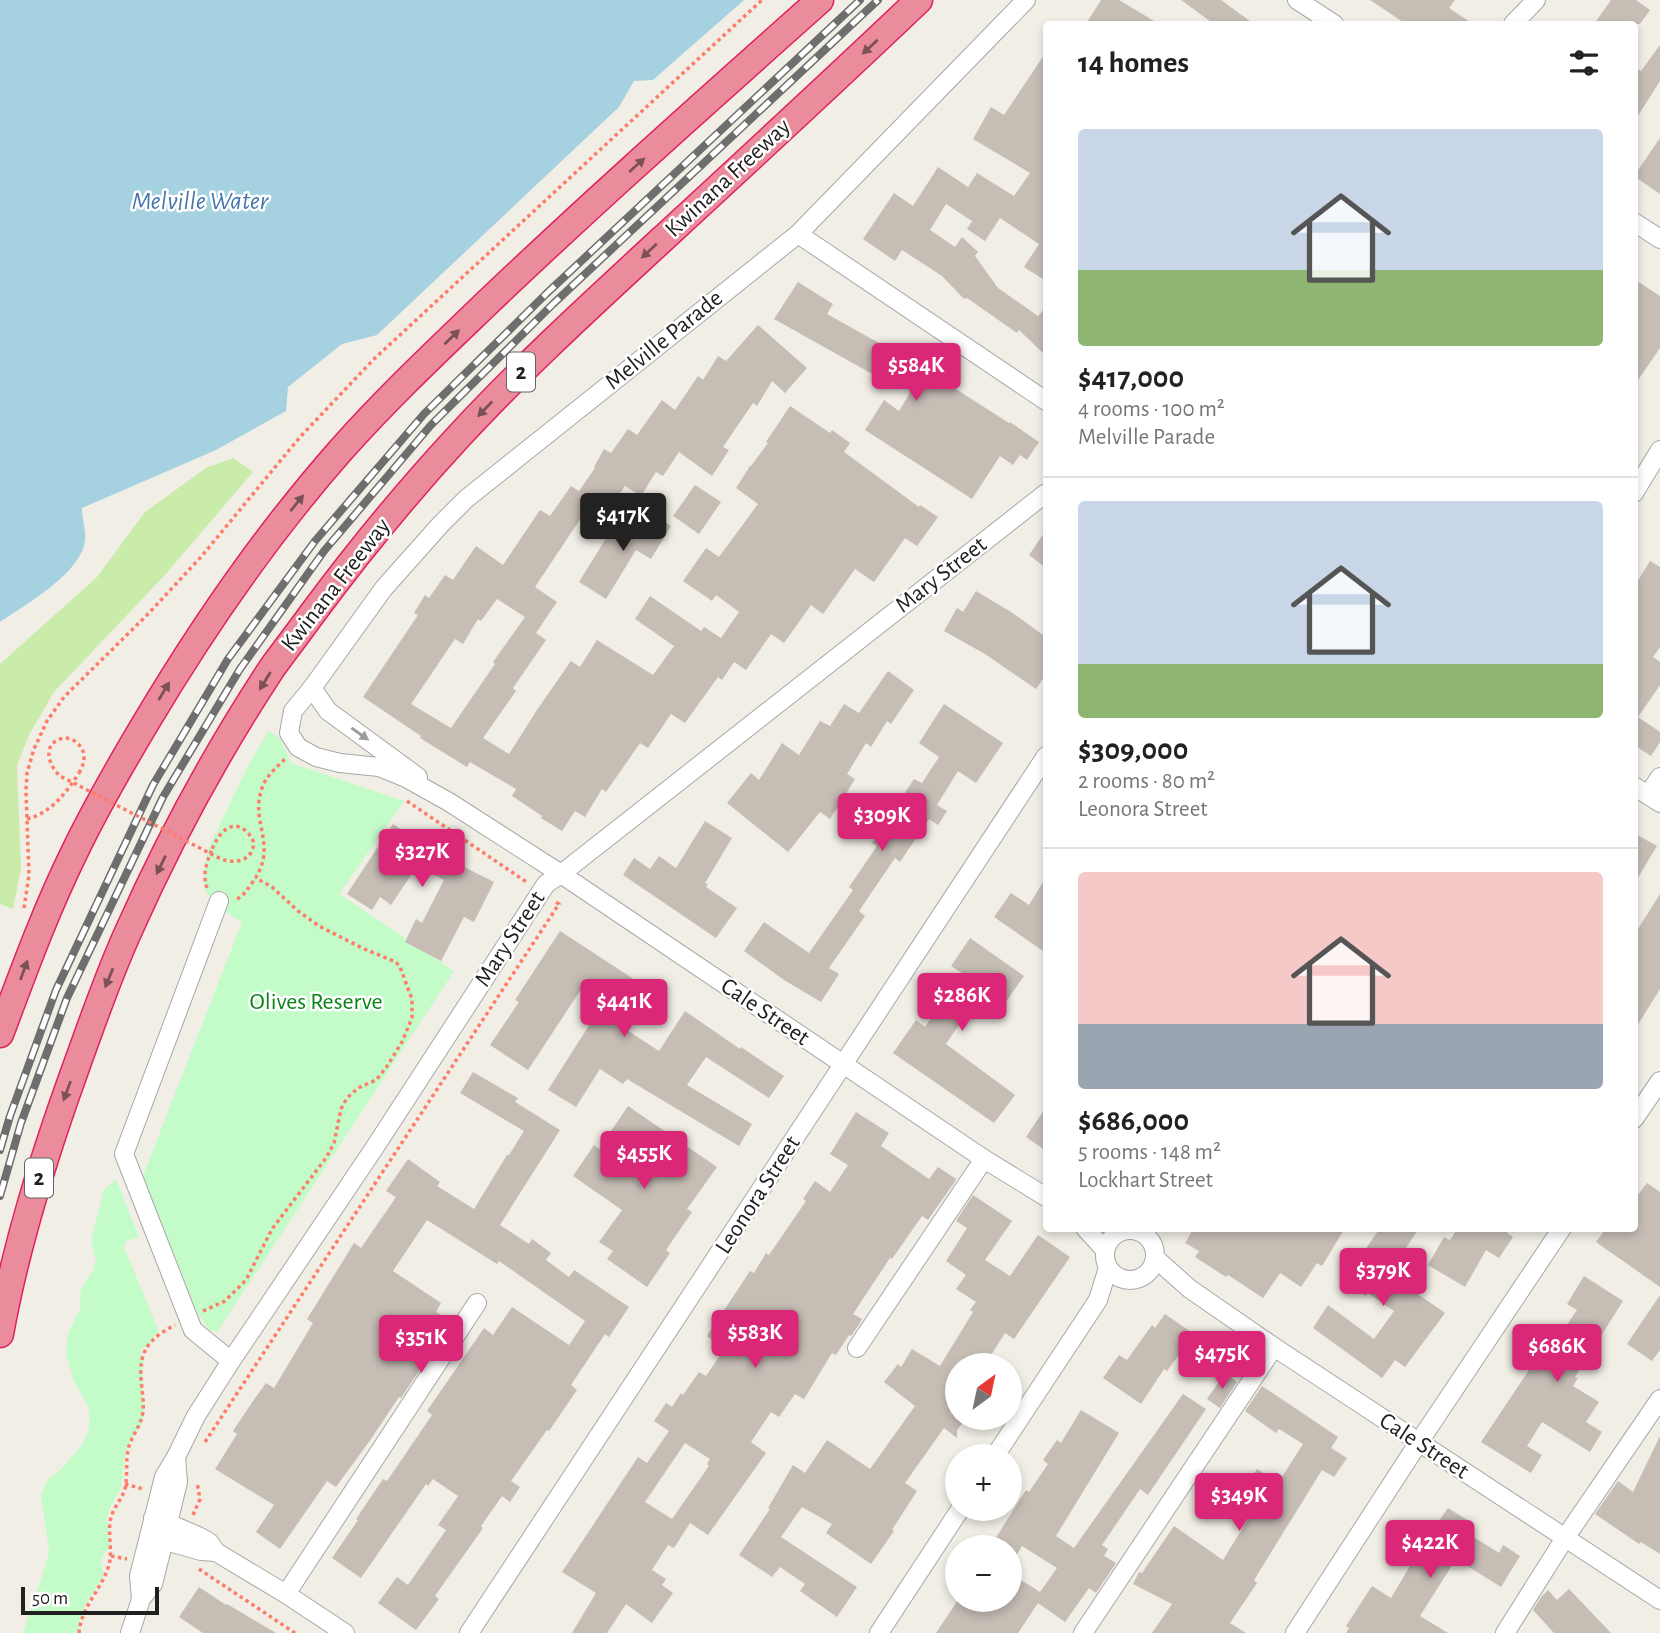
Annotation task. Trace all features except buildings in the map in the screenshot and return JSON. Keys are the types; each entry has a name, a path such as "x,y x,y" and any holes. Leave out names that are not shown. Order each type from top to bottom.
{"highway":[{"path":"0,1034 49,908 104,794 159,699 204,629 296,503 341,450 438,350 537,256 820,0"},
{"name":"Kwinana Freeway","path":"0,1334 23,1231 53,1130 129,929 191,803 273,667 396,506 516,377 919,0"}],"street":[{"name":"Melville Parade","path":"313,688 384,588 466,499 798,234 1026,0"},
{"path":"1297,0 1329,21"},
{"path":"1516,21 1536,0"},
{"path":"1638,225 1660,239"},
{"path":"798,234 1043,399"},
{"path":"1638,486 1660,450"},
{"name":"Mary Street","path":"130,1633 141,1599 153,1584 159,1529 178,1482 176,1457 196,1416 546,884 1043,495"},
{"path":"298,747 289,733 293,711 313,688"},
{"name":"Cale Street","path":"313,688 328,712 400,762 449,802"},
{"name":"Cale Street","path":"298,747 328,760 379,767 406,778 449,802 561,874 984,1159 1043,1195"},
{"name":"Leonora Street","path":"469,1633 1043,761"},
{"path":"1648,795 1660,777"},
{"path":"219,901 124,1154 193,1329 231,1361"},
{"path":"1638,1113 1660,1081"},
{"path":"857,1348 984,1159"},
{"path":"1088,1232 1107,1259 1114,1275 1124,1279 1139,1278"},
{"path":"1003,1444 1098,1300 1109,1241 1115,1232"},
{"path":"1295,1633 1559,1232"},
{"path":"1098,1300 1139,1278 1154,1263 1150,1239"},
{"name":"Cale Street","path":"1150,1239 1190,1289 1660,1600"},
{"name":"Cale Street","path":"1139,1278 1190,1289"},
{"path":"286,1594 477,1303"},
{"path":"1083,1633 1274,1347"},
{"path":"1505,1633 1565,1538 1660,1399"},
{"path":"879,1633 952,1521"},
{"path":"159,1529 201,1551 216,1552"},
{"path":"159,1529 187,1531 209,1542 216,1552 345,1633"}],"path":[{"path":"27,819 37,817 58,802 79,773 84,761 83,750 69,738 57,741 50,750 49,761 60,776 221,859 232,862 243,860 251,853 254,843 248,832 242,827 233,826 222,832 212,849 204,876 209,890 219,901 231,901 241,896 256,878 265,854 259,810 263,785 298,747"},
{"path":"205,1441 559,904 405,800"},
{"path":"79,1633 79,1625 108,1567 112,1513 124,1491 128,1448 141,1423 142,1363 146,1348 167,1329 225,1301 246,1280 272,1229 326,1158 334,1143 341,1110 347,1098 358,1088 376,1080 386,1068 402,1042 412,1018 412,999 396,962 319,926 272,887 256,878"},
{"path":"187,1531 200,1499 197,1480"},
{"path":"199,1569 296,1633"}],"green space":[{"path":"233,458 253,472 164,576 54,692 30,733 17,765 21,868 13,909 0,904 0,664 97,577 145,512 206,468"},
{"name":"Olives Reserve","path":"269,731 281,740 291,763 404,801 339,894 454,971 217,1332 209,1330 197,1312 143,1176 242,922 215,905 204,888 206,857 250,762"},
{"path":"116,1179 139,1237 126,1241 124,1247 159,1332 141,1352 144,1360 144,1416 141,1426 127,1445 121,1487 110,1507 107,1519 110,1548 104,1553 102,1560 104,1574 85,1606 77,1633 23,1633 49,1550 41,1495 47,1481 82,1445 88,1432 88,1406 74,1381 66,1354 68,1334 81,1306 81,1289 93,1271 96,1260 91,1241 104,1190"}],"water":[{"name":"Melville Water","path":"0,0 744,0 653,80 634,81 619,107 377,335 342,344 288,387 286,411 216,450 82,508 85,540 82,552 74,564 51,587 0,622"}],"railway":[{"path":"0,1150 56,990 153,785 228,659 315,541 424,414 546,294 860,0"},
{"path":"0,1196 21,1123 67,998 163,797 240,669 324,551 431,425 553,304 878,0"}]}
